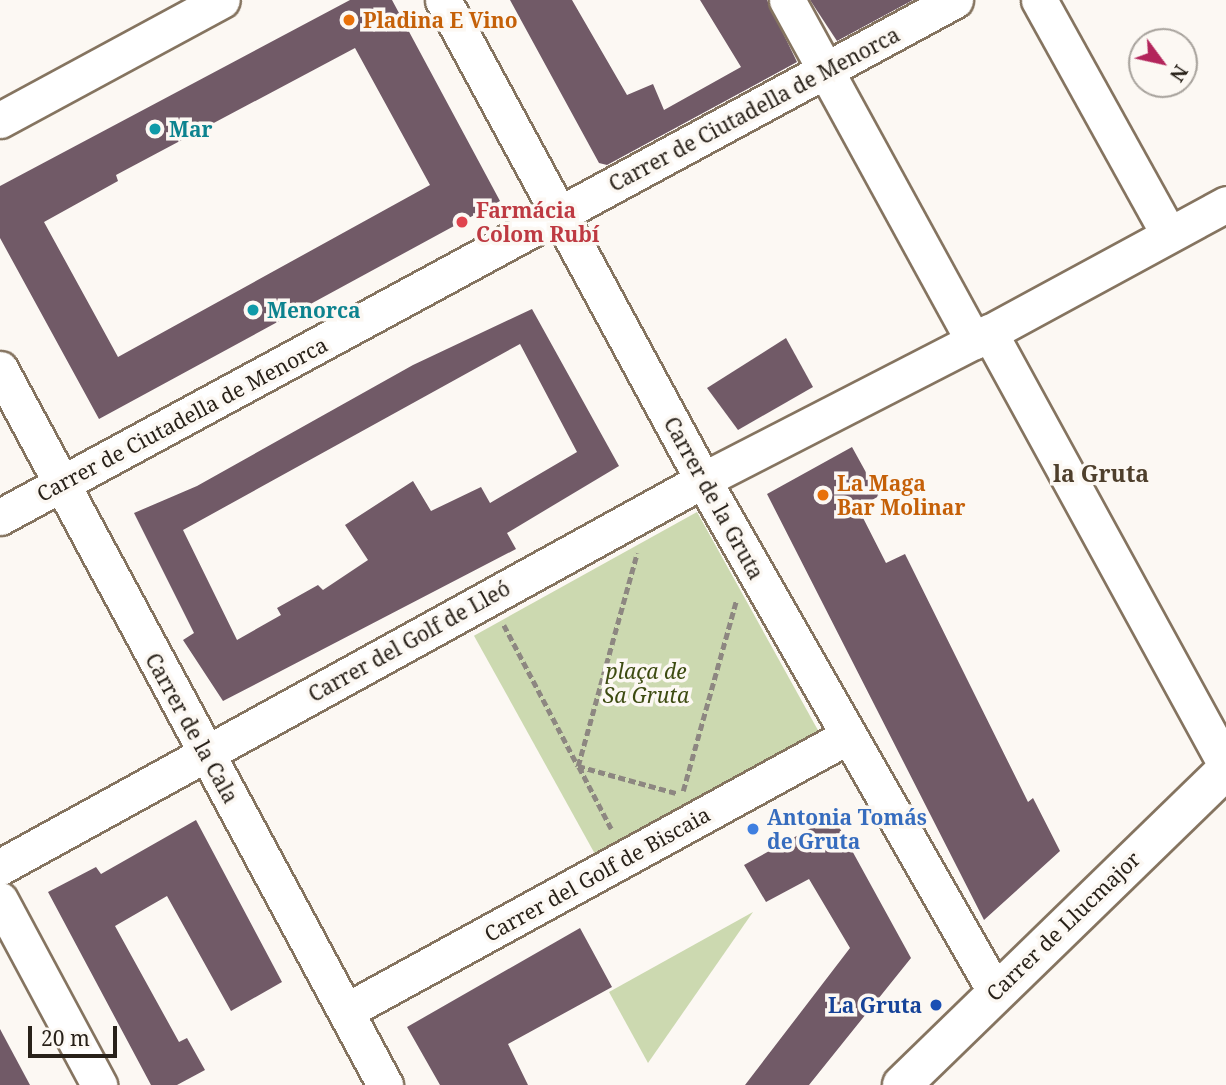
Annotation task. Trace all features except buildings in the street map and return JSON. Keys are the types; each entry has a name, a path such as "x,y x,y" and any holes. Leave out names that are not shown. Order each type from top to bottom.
{"street":[{"path":"0,120 222,0"},
{"name":"Carrer de la Gruta","path":"443,0 557,215 747,558 995,991"},
{"path":"788,0 825,70 1226,764"},
{"name":"Carrer de Ciutadella de Menorca","path":"0,517 954,0"},
{"path":"1039,0 1168,233"},
{"name":"Carrer del Golf de Lleó","path":"0,867 205,752 820,418 975,330 1226,204"},
{"name":"Carrer de la Cala","path":"0,369 60,485 386,1085"},
{"name":"Carrer del Golf de Biscaia","path":"346,1011 848,736"},
{"name":"Carrer de Llucmajor","path":"902,1085 995,991 1226,769"},
{"path":"0,900 99,1085"}],"path":[{"path":"578,766 649,509"},
{"path":"578,766 682,794 747,558"},
{"path":"489,597 626,858"}],"green space":[{"name":"plaça de Sa Gruta","path":"697,512 819,732 596,855 474,636"},
{"path":"753,912 648,1063 609,992"}],"place":[{"name":"Pladina E Vino","path":"349,20"},
{"name":"Mar","path":"155,129"},
{"name":"Farmácia Colom Rubí","path":"462,222"},
{"name":"Menorca","path":"253,310"},
{"name":"La Maga Bar Molinar","path":"823,495"},
{"name":"Antonia Tomás de Gruta","path":"753,829"},
{"name":"La Gruta","path":"936,1005"}],"district":[{"name":"la Gruta","path":"1101,473"}]}
